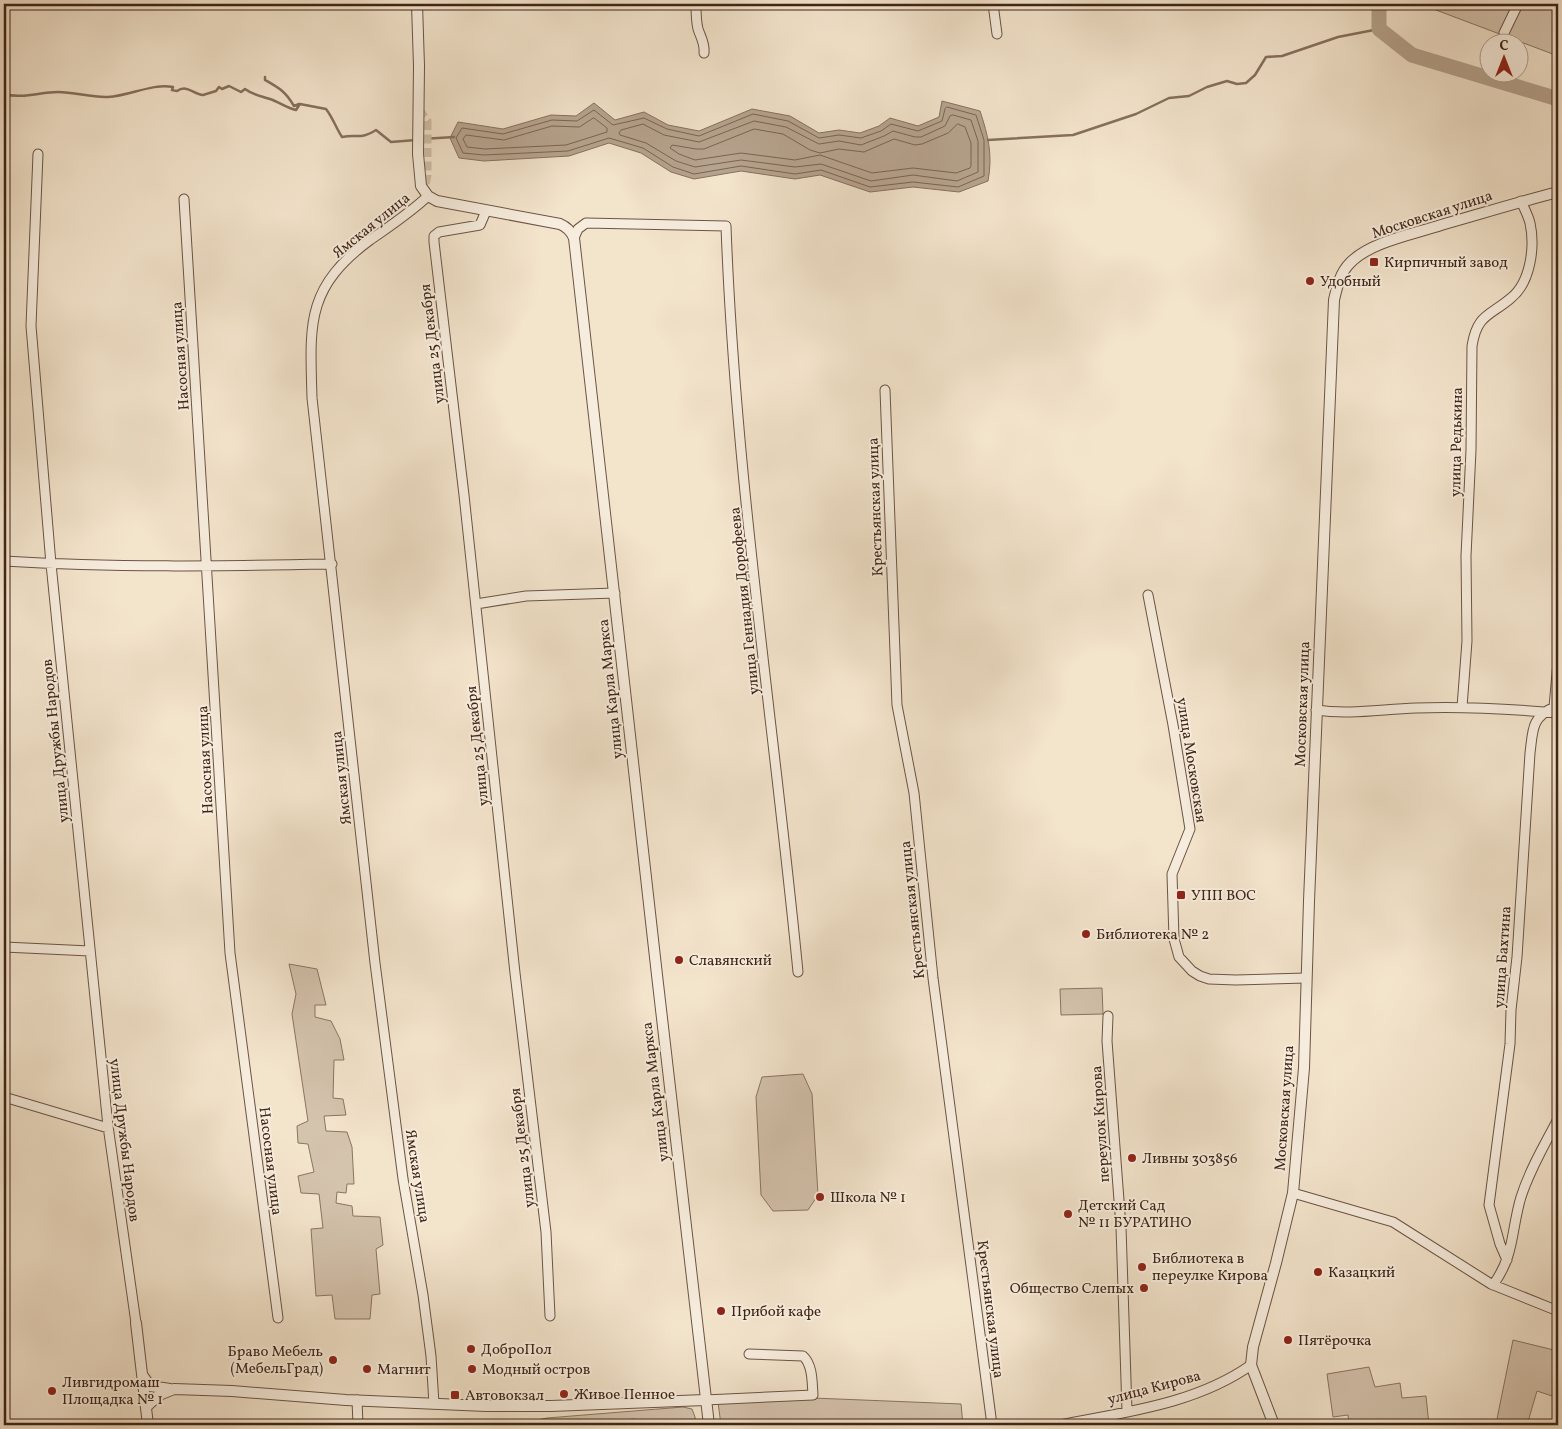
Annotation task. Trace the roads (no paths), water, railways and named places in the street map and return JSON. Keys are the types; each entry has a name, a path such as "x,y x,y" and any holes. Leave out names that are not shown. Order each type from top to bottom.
{"street":[{"path":"417,4 419,66 418,154 421,186 428,196 437,201 560,224 566,227 574,238"},
{"path":"696,4 698,30 703,38 704,53"},
{"path":"993,4 997,34"},
{"path":"1504,32 1518,4"},
{"name":"улица Дружбы Народов","path":"38,154 31,326 51,564 108,1128 136,1323"},
{"name":"Московская улица","path":"1251,1365 1253,1348 1293,1193 1304,1068 1332,322 1338,282 1351,262 1371,249 1521,201 1558,192"},
{"name":"Ямская улица","path":"428,196 408,215 349,257 328,281 319,297 314,314 311,356 312,398 375,963 403,1179 424,1295 434,1404"},
{"name":"Насосная улица","path":"184,199 230,953 278,1318"},
{"name":"улица Редькина","path":"1462,707 1467,641 1466,556 1472,346 1474,333 1480,322 1518,291 1526,274 1532,249 1530,222 1521,201"},
{"name":"улица 25 Декабря","path":"486,211 480,225 439,232 434,236 434,239 476,604 515,972 546,1232 550,1316"},
{"name":"улица Геннадия Дорофеева","path":"574,238 578,229 586,223 726,226 728,295 750,537 798,972"},
{"name":"улица Карла Маркса","path":"574,238 709,1425"},
{"name":"Крестьянская улица","path":"885,390 897,705 914,792 934,978 992,1425"},
{"path":"4,561 51,564 207,566 332,564"},
{"path":"476,604 526,596 614,593"},
{"name":"улица Московская","path":"1148,594 1189,822 1189,833 1172,874 1174,939 1179,957 1192,971 1209,979 1306,978"},
{"name":"улица Бахтина","path":"1507,1260 1500,1244 1489,1205 1510,1044 1530,753 1534,723 1544,712 1554,707 1558,662"},
{"path":"1316,710 1336,713 1405,708 1462,707 1558,713"},
{"path":"4,947 90,951"},
{"name":"переулок Кирова","path":"1108,1016 1107,1041 1121,1227 1127,1411"},
{"path":"4,1097 108,1128"},
{"path":"1493,1285 1507,1260 1521,1199 1529,1174 1558,1119"},
{"path":"1293,1193 1393,1222 1493,1285 1558,1311"},
{"path":"136,1323 148,1425"},
{"path":"142,1375 150,1386 160,1389 232,1391 434,1404 551,1406 813,1395 810,1369 807,1360 803,1356 748,1354"},
{"path":"1251,1365 1274,1425"},
{"name":"улица Кирова","path":"1060,1425 1182,1399 1227,1380 1251,1365"},
{"path":"146,1407 159,1395 174,1389"},
{"path":"356,1400 358,1425"}],"water":[{"path":"942,101 980,111 987,137 990,154 988,181 959,192 913,187 870,192 820,175 795,179 741,171 694,179 671,172 641,153 609,143 569,156 484,161 459,158 450,138 458,122 503,129 551,115 576,116 594,103 615,120 644,112 668,125 699,131 752,109 790,116 819,133 839,130 860,133 879,126 890,118 918,126 939,117"}],"waterway":[{"path":"1379,4 1379,29 1412,55 1558,99"},
{"path":"988,140 1073,135 1136,114 1169,98 1189,96 1207,87 1227,81 1237,84 1246,83 1255,75 1266,57 1282,56 1338,37 1379,29"},
{"path":"265,77 265,80 285,93 294,106 299,104"},
{"path":"4,94 24,96 58,92 108,97 165,86 173,87 172,90 187,89 203,95 216,91 219,87 222,89 229,86 241,92 245,89 296,110 300,104 326,109 342,137 362,136 376,130 391,142 416,140"},
{"path":"422,139 454,137"}],"tunnel":[{"path":"419,110 427,121 427,175 424,191"}],"place":[{"name":"Кирпичный завод","path":"1374,262"},
{"name":"Удобный","path":"1310,281"},
{"name":"УПП ВОС","path":"1181,895"},
{"name":"Библиотека № 2","path":"1086,934"},
{"name":"Славянский","path":"679,960"},
{"name":"Ливны 303856","path":"1132,1158"},
{"name":"Школа № 1","path":"820,1197"},
{"name":"Детский Сад № 11 БУРАТИНО","path":"1068,1214"},
{"name":"Библиотека в переулке Кирова","path":"1142,1267"},
{"name":"Казацкий","path":"1318,1272"},
{"name":"Общество Слепых","path":"1144,1288"},
{"name":"Прибой кафе","path":"721,1311"},
{"name":"Пятёрочка","path":"1288,1340"},
{"name":"ДоброПол","path":"471,1349"},
{"name":"Браво Мебель (МебельГрад)","path":"333,1360"},
{"name":"Магнит","path":"367,1369"},
{"name":"Модный остров","path":"472,1369"},
{"name":"Ливгидромаш Площадка № 1","path":"52,1391"},
{"name":"Живое Пенное","path":"564,1394"},
{"name":"Автовокзал","path":"455,1395"}]}
